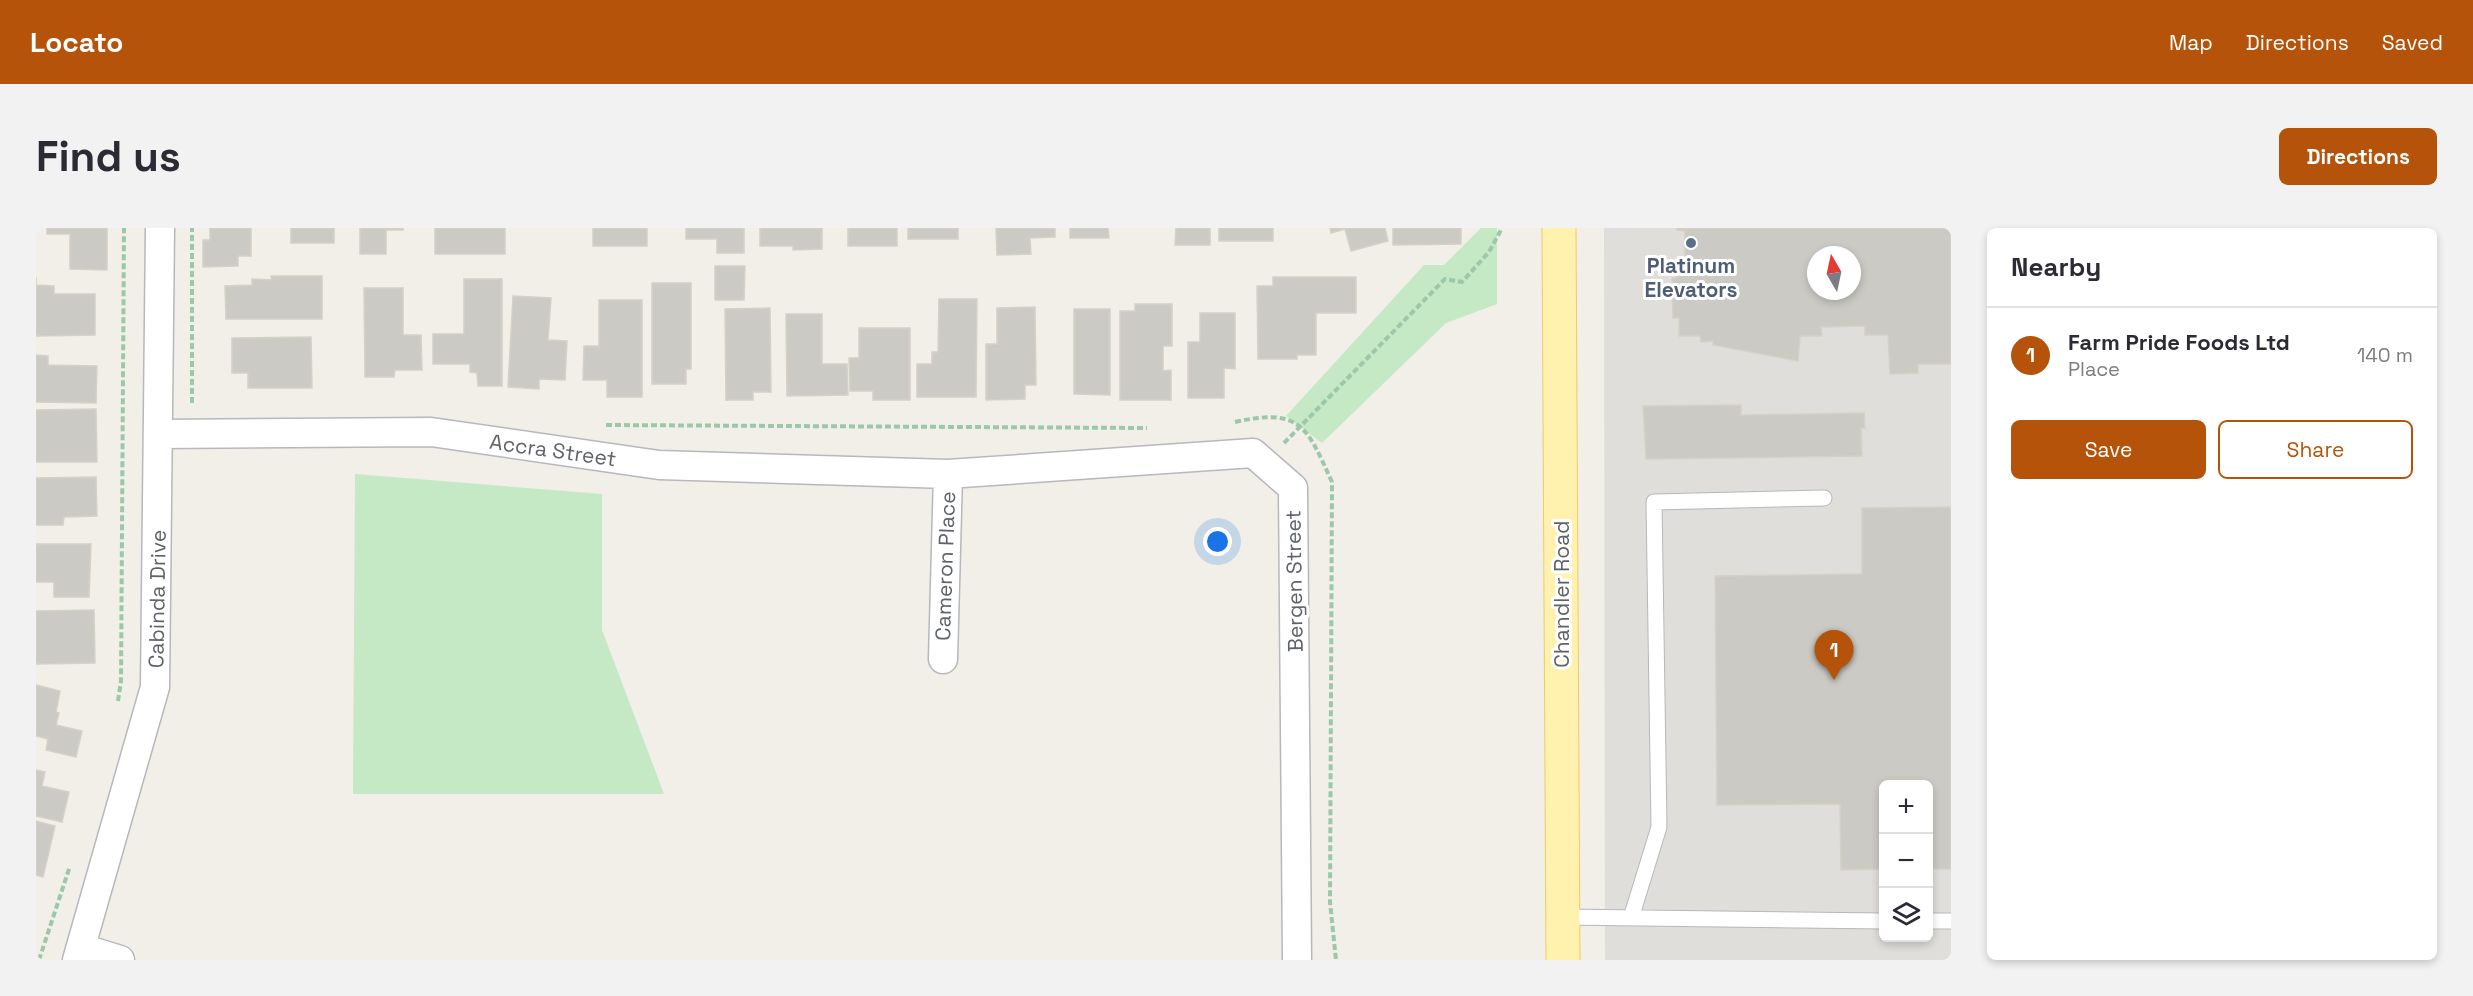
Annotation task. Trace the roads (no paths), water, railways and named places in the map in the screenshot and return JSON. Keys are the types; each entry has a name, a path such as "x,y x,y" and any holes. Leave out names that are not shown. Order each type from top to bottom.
{"main road":[{"name":"Chandler Road","path":"1559,228 1563,960"}],"street":[{"name":"Cabinda Drive","path":"79,954 155,687 160,228"},
{"name":"Accra Street","path":"159,435 431,432 659,465 948,474"},
{"name":"Bergen Street","path":"948,474 1253,453 1293,488 1297,960"},
{"name":"Cameron Place","path":"943,659 948,474"},
{"path":"79,954 120,960"}],"lane":[{"path":"1631,918 1659,827 1654,502 1824,498"},
{"path":"1563,917 1879,921"},
{"path":"1933,921 1951,921"}],"place":[{"name":"Platinum Elevators","path":"1691,243"},
{"name":"Farm Pride Foods Ltd","path":"1834,680"}]}
